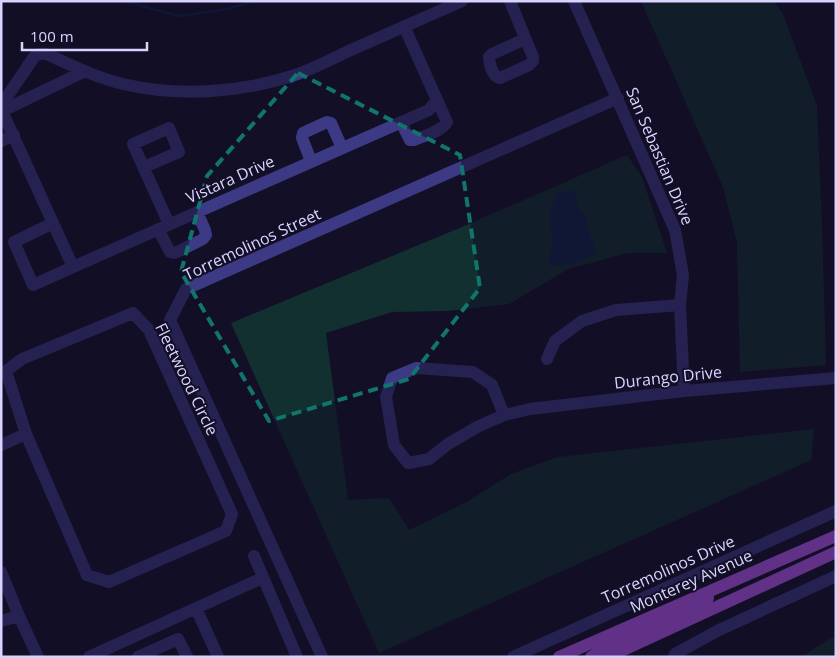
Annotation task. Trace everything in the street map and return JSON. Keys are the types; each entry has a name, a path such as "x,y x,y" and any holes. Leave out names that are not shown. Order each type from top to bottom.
{"main road":[{"name":"Monterey Avenue","path":"559,657 836,536"},
{"name":"Monterey Avenue","path":"608,657 836,552"},
{"path":"591,657 613,645 684,614 703,603 721,586"}],"street":[{"path":"73,267 8,130 2,111 4,101 38,54 49,55 85,71 123,84 158,90 193,92 226,90 264,84 294,76 462,1"},
{"path":"510,1 525,40"},
{"name":"San Sebastian Drive","path":"574,1 675,230 683,275 680,305 684,390"},
{"path":"401,122 410,140 414,140 440,129 447,122 404,26"},
{"path":"2,111 85,71"},
{"name":"Torremolinos Street","path":"322,657 170,320 186,289 618,98"},
{"name":"Vistara Drive","path":"53,223 14,242 33,284 429,110 437,100"},
{"path":"311,161 302,138 303,133 327,122 331,123 342,148"},
{"path":"1,141 8,130"},
{"path":"144,167 170,252 179,251 203,239 206,235 197,212"},
{"path":"547,359 555,341 582,322 616,310 680,305"},
{"name":"Fleetwood Circle","path":"133,313 149,330 232,514 226,531 109,582 87,575 25,430 6,371 22,358 133,313"},
{"name":"Durango Drive","path":"504,415 492,384 473,372 416,368 392,378 386,397 394,445 408,463 430,459 448,444 477,427 504,415 530,409 684,390 836,378"},
{"path":"1,437 25,430"},
{"path":"1,445 25,430"},
{"name":"Torremolinos Drive","path":"513,657 836,511"},
{"path":"254,556 298,657"},
{"path":"1,572 38,657"},
{"path":"674,657 675,654 717,631 836,576"},
{"path":"90,657 262,578"},
{"path":"196,608 218,657"},
{"path":"1,620 20,616"},
{"path":"138,657 178,639 187,657"}],"highlighted area":[{"path":"298,73 460,155 480,288 409,379 269,421 181,272 207,176"}],"green space":[{"path":"641,1 774,1 783,14 817,106 826,365 740,372 737,243 723,187"},
{"path":"627,155 642,177 667,253 627,253 568,269 509,304 447,311 392,312 326,333 348,500 389,498 409,530 465,503 511,474 558,457 814,429 811,460 379,653 231,323 469,224"},
{"path":"836,637 836,657 801,657 831,638"}],"water":[{"path":"575,191 577,204 585,216 596,253 574,264 549,266 552,239 550,213 557,192"}],"waterway":[{"path":"123,1 180,16 227,9 255,1"}]}
